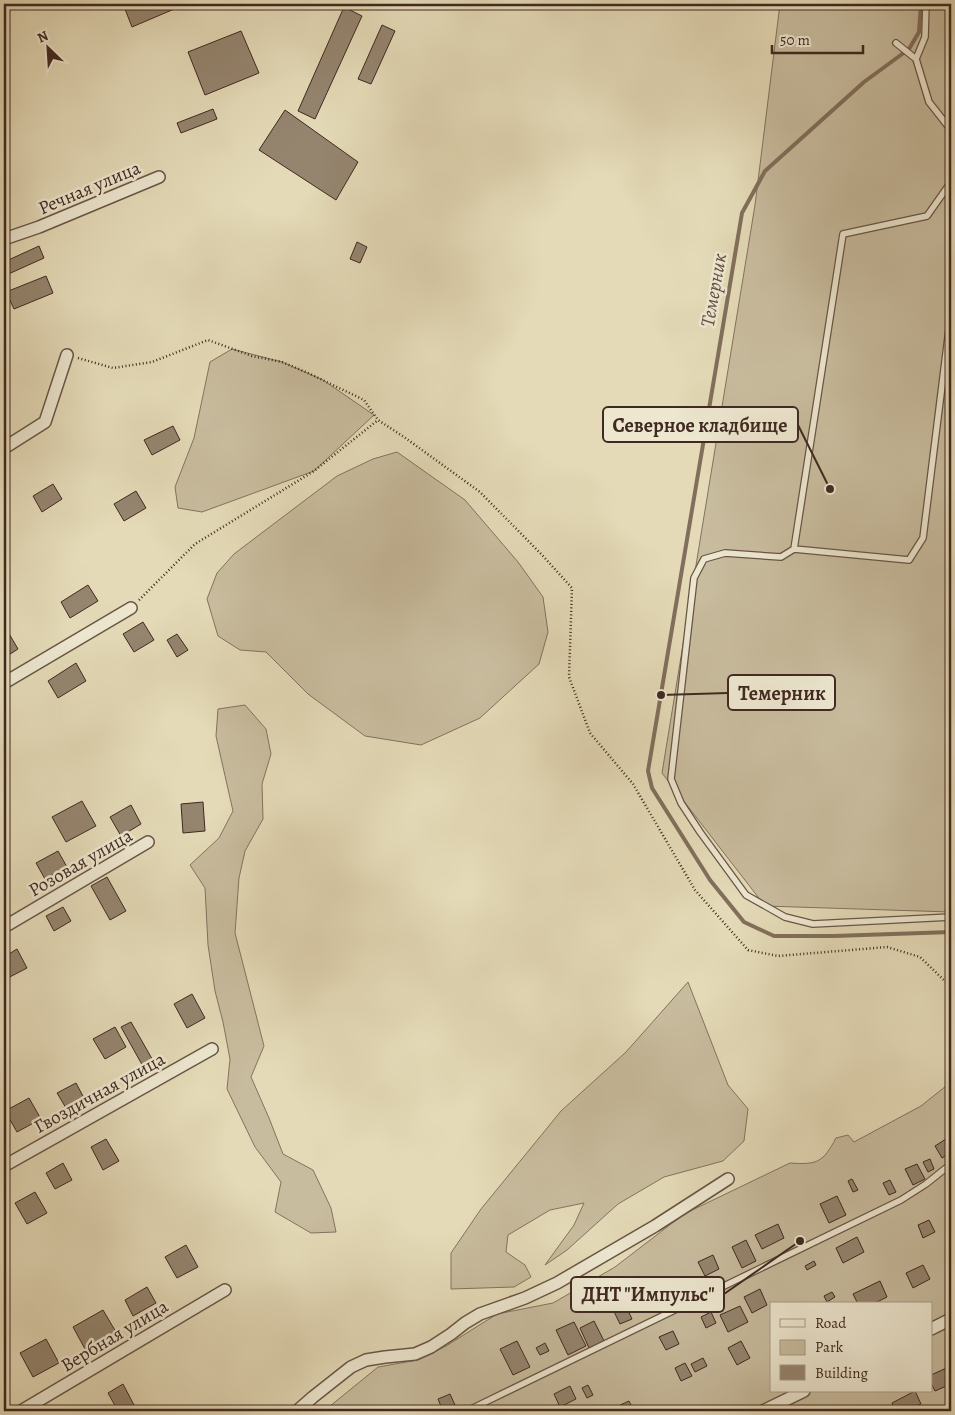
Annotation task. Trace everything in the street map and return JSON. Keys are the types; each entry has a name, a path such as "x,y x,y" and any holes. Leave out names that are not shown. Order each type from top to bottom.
{"street":[{"name":"Речная улица","path":"4,239 40,227 159,177"},
{"path":"4,448 45,422 67,355"},
{"path":"4,683 131,608"},
{"name":"Розовая улица","path":"4,927 148,842"},
{"name":"Гвоздичная улица","path":"4,1166 212,1049"},
{"path":"297,1411 352,1367 366,1360 415,1354 431,1347 480,1314 557,1284 655,1226 728,1179"},
{"name":"Вербная улица","path":"21,1411 225,1290"},
{"path":"932,1328 951,1319"},
{"path":"763,1411 802,1392"}],"lane":[{"path":"916,59 925,37 926,4"},
{"path":"896,43 916,59 928,102 951,130"},
{"path":"794,549 843,234 927,216 951,182"},
{"path":"951,312 923,538 910,560 794,549 781,558 725,553 704,559 694,578 671,779 681,802 700,832 746,895 785,917 813,924 951,917"},
{"path":"471,1411 473,1408 901,1200 926,1184 951,1164"}],"path":[{"path":"67,355 113,368 152,362 208,340 252,356 282,362 364,400 378,420 480,492 572,588 569,677 590,733 633,784 695,890 748,950 778,956 888,947 920,957 951,987"},
{"path":"131,608 195,544 314,471 378,420"}],"green space":[{"path":"780,4 951,4 951,912 765,906 662,773 755,205"},
{"path":"232,349 282,362 323,380 374,415 314,471 202,512 178,508 175,487 194,438 210,362"},
{"path":"397,452 465,500 518,562 543,597 548,632 539,664 480,718 421,745 365,736 308,694 266,652 240,650 218,636 207,599 217,573 234,554 337,476 373,459"},
{"path":"245,705 266,729 271,754 262,784 263,819 245,851 239,878 235,933 264,1046 251,1077 283,1154 313,1170 331,1208 336,1232 311,1233 275,1212 281,1182 255,1147 227,1089 230,1059 215,991 208,945 205,888 190,865 219,838 233,811 216,736 218,709"},
{"path":"688,982 728,1085 748,1109 744,1141 723,1161 664,1177 618,1204 567,1250 545,1265 574,1225 584,1203 550,1210 508,1235 506,1252 525,1265 531,1277 514,1287 451,1289 451,1253 481,1209 561,1111 626,1052"},
{"path":"951,1082 951,1411 324,1411 378,1367 418,1360 446,1346 497,1314 553,1303 615,1267 684,1214 790,1163 807,1163 819,1160 836,1138 848,1135 854,1142 921,1106"}],"building":[{"path":"123,4 186,4 132,27"},
{"path":"344,7 362,16 315,119 298,111"},
{"path":"382,25 395,31 371,84 358,79"},
{"path":"241,31 259,73 205,95 188,52"},
{"path":"213,109 217,119 181,133 177,123"},
{"path":"285,110 358,162 336,200 259,150"},
{"path":"357,242 367,247 360,263 350,259"},
{"path":"39,246 44,258 4,276 4,262"},
{"path":"46,276 53,293 14,309 6,292"},
{"path":"173,426 180,440 152,455 144,440"},
{"path":"53,484 62,499 42,512 33,496"},
{"path":"136,491 146,508 124,521 114,504"},
{"path":"88,585 98,601 70,618 61,602"},
{"path":"143,622 154,640 134,652 123,634"},
{"path":"8,632 18,649 4,658 4,635"},
{"path":"177,634 188,650 177,657 167,640"},
{"path":"76,663 86,681 58,698 48,681"},
{"path":"82,801 96,826 66,842 52,817"},
{"path":"203,802 205,831 183,833 181,804"},
{"path":"131,805 141,824 121,836 110,817"},
{"path":"58,851 67,867 45,879 36,863"},
{"path":"107,877 126,911 110,920 91,886"},
{"path":"63,907 71,921 54,931 46,916"},
{"path":"17,949 27,968 4,980 4,957"},
{"path":"192,994 205,1018 187,1028 174,1004"},
{"path":"131,1022 155,1064 145,1070 121,1027"},
{"path":"115,1027 126,1047 105,1059 93,1039"},
{"path":"76,1083 84,1098 66,1108 57,1093"},
{"path":"29,1098 41,1119 17,1132 5,1111"},
{"path":"106,1139 119,1161 103,1170 91,1147"},
{"path":"946,1139 951,1153 942,1158 935,1146"},
{"path":"930,1159 934,1169 928,1172 923,1162"},
{"path":"63,1163 72,1180 55,1189 46,1173"},
{"path":"917,1164 925,1179 913,1185 905,1169"},
{"path":"852,1179 858,1190 853,1192 848,1181"},
{"path":"890,1180 896,1192 889,1195 883,1183"},
{"path":"35,1192 47,1213 27,1224 15,1203"},
{"path":"837,1196 846,1215 829,1223 820,1204"},
{"path":"929,1220 935,1232 923,1238 918,1225"},
{"path":"778,1224 784,1238 762,1249 755,1235"},
{"path":"857,1237 864,1252 843,1263 836,1248"},
{"path":"746,1240 756,1261 742,1268 732,1247"},
{"path":"186,1245 198,1267 177,1278 165,1257"},
{"path":"713,1255 719,1269 705,1276 698,1262"},
{"path":"814,1261 816,1265 807,1270 805,1266"},
{"path":"923,1265 930,1279 913,1288 906,1273"},
{"path":"880,1281 887,1297 877,1302 857,1302 853,1294"},
{"path":"147,1287 156,1303 133,1316 125,1300"},
{"path":"617,1287 632,1319 620,1324 605,1293"},
{"path":"760,1289 767,1305 752,1313 744,1297"},
{"path":"832,1292 835,1297 827,1302 824,1296"},
{"path":"740,1306 748,1322 728,1332 720,1315"},
{"path":"103,1310 116,1332 85,1349 73,1327"},
{"path":"711,1312 716,1323 706,1328 701,1317"},
{"path":"594,1321 604,1341 589,1348 580,1328"},
{"path":"574,1322 586,1346 568,1355 556,1330"},
{"path":"673,1331 679,1344 666,1350 659,1337"},
{"path":"46,1339 59,1363 33,1377 20,1353"},
{"path":"517,1341 530,1367 513,1375 500,1349"},
{"path":"741,1341 750,1358 737,1365 728,1348"},
{"path":"545,1343 549,1351 540,1355 536,1348"},
{"path":"703,1358 707,1366 695,1372 691,1364"},
{"path":"685,1363 692,1376 681,1381 675,1368"},
{"path":"951,1366 951,1384 935,1391 932,1385 932,1375"},
{"path":"123,1384 135,1407 128,1411 118,1411 108,1393"},
{"path":"588,1385 593,1395 587,1398 582,1388"},
{"path":"570,1386 576,1399 560,1407 554,1394"},
{"path":"915,1392 921,1404 905,1411 896,1411 892,1403"},
{"path":"450,1394 455,1405 443,1411 438,1399"},
{"path":"629,1401 634,1411 619,1411 616,1407"}],"waterway":[{"name":"Темерник","path":"921,4 919,32 909,49 864,82 765,171 742,213 648,771 652,788 710,880 744,922 774,936 951,932"}],"place":[{"name":"Северное кладбище","path":"830,489"},
{"name":"Темерник","path":"661,695"},
{"name":"ДНТ \"Импульс\"","path":"800,1241"}]}
